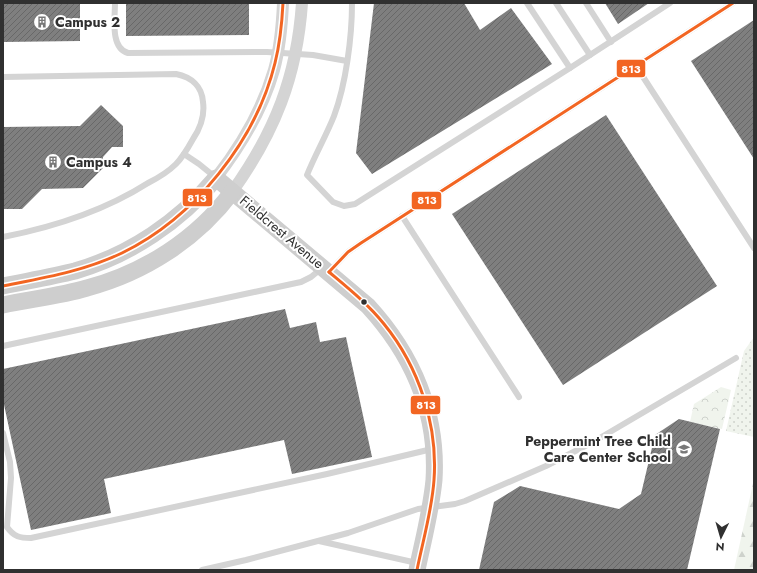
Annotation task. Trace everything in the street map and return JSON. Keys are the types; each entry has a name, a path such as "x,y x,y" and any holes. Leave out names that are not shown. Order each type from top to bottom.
{"street":[{"path":"3,286 76,270 122,253 152,236 174,220 200,197 216,178 240,144 268,89 278,52 284,3"},
{"path":"3,305 88,288 117,279 142,268 166,253 196,230 216,210 232,192 256,156 274,123 287,86 296,53 302,3"},
{"name":"Fieldcrest Avenue","path":"216,178 368,306 388,329 400,347 415,375 423,394 431,427 434,449 434,480 430,507 417,567"}],"lane":[{"path":"115,3 116,41 119,48 124,52 132,54 278,52 296,53 347,61"},
{"path":"352,3 352,19 347,61 341,90 334,116 307,175 333,202 344,206 355,204 670,3"},
{"path":"527,3 570,68"},
{"path":"556,3 590,55"},
{"path":"586,3 611,42"},
{"path":"3,346 301,282 326,270 348,252 402,216 733,3"},
{"path":"636,66 754,248"},
{"path":"3,77 171,74 185,76 198,86 203,98 204,108 200,128 184,154 168,170 145,186 122,198 57,224 34,231 3,237"},
{"path":"184,154 216,178"},
{"path":"402,216 519,397"},
{"path":"202,570 355,531 412,511 460,502 562,458 610,433 736,358"},
{"path":"3,433 10,462 11,478 8,528 12,534 20,538 31,538 327,474 434,449"},
{"path":"317,541 417,567"}],"green space":[{"path":"754,337 754,437 726,431 744,351"},
{"path":"721,387 731,390 722,429 690,422 694,404"},
{"path":"754,479 754,570 734,570"}],"building":[{"name":"Campus 2","path":"3,3 80,3 80,41 3,42"},
{"path":"126,3 249,3 249,35 126,36"},
{"path":"374,3 464,3 480,30 511,8 552,64 372,174 356,153"},
{"path":"605,3 649,3 618,24"},
{"path":"754,20 754,159 691,61"},
{"name":"Campus 4","path":"101,105 123,126 123,147 112,147 103,157 103,168 83,188 42,189 22,209 3,209 3,127 80,126"},
{"path":"606,115 717,286 563,385 452,214"},
{"path":"285,309 290,328 316,322 320,342 346,337 372,457 292,474 284,440 104,479 111,513 31,530 3,400 3,369"},
{"path":"679,419 720,429 687,570 479,570 494,502 520,486 619,509 641,494 655,435"}],"transit line":[{"name":"813","path":"3,286 79,269 122,253 148,238 174,220 197,198 218,174 237,148 253,121 266,92 278,48 283,3"},
{"name":"813","path":"329,272 348,252 361,243 733,3"},
{"name":"813","path":"329,272 365,303 384,324 407,359 424,398 433,438 434,480 429,514 417,570"}],"place":[{"name":"Campus 2","path":"42,22"},
{"name":"Campus 4","path":"53,162"},
{"name":"Peppermint Tree Child Care Center School","path":"684,449"}]}
